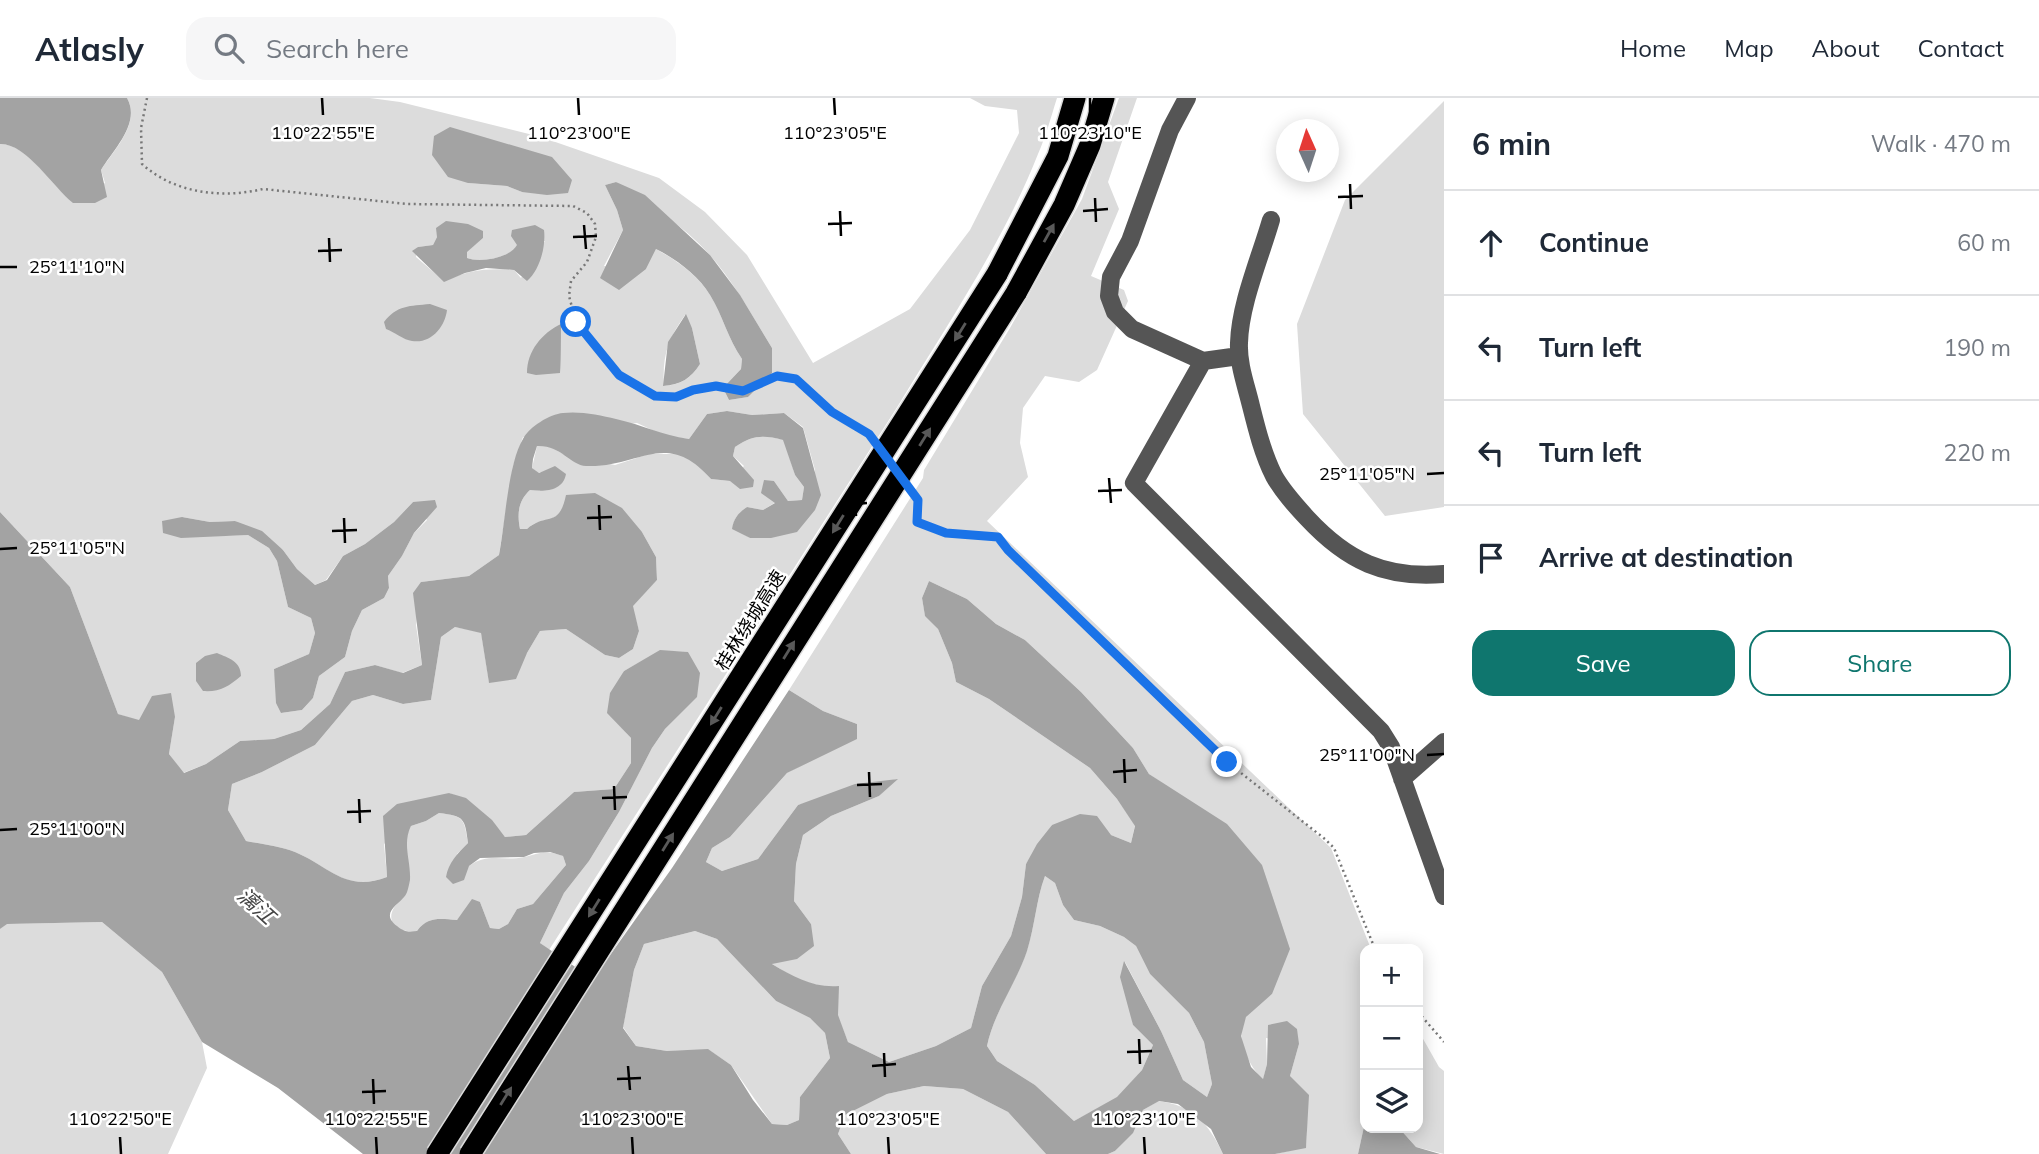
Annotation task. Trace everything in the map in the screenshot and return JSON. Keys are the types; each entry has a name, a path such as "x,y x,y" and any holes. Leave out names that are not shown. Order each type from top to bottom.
{"highway":[{"name":"桂林绕城高速","path":"437,1154 997,274 1058,156 1075,98"},
{"path":"470,1154 1016,293 1064,205 1090,145 1104,98"}],"street":[{"path":"1187,98 1170,130 1130,241 1111,277 1108,290 1112,307 1132,329 1203,361 1239,356"},
{"path":"1271,220 1242,316 1239,356 1261,443 1275,477 1289,498 1326,539 1346,554 1399,574 1444,574"},
{"path":"1203,361 1134,483 1381,730 1391,747 1444,896"},
{"path":"1402,779 1444,742"}],"path":[{"path":"147,98 141,128 142,164 156,177 210,195 239,195 262,189 407,204 573,206 587,213 595,224 596,237 587,262 571,281 569,296 576,322 619,375 655,396 676,397 693,390 716,386 743,391 777,376 796,379 832,412 869,434 877,445"},
{"path":"910,489 918,500 917,522 946,533 998,537 1008,550 1227,762 1325,839 1334,848 1373,944"},
{"path":"1423,1018 1444,1042"}],"shaded area":[{"path":"127,98 370,98 400,102 541,137 659,178 705,212 747,255 813,363 910,309 970,230 1019,133 1017,110 985,106 970,98 1057,98 1044,140 1024,187 972,284 896,409 549,950 540,943 564,893 589,861 619,812 652,748 665,729 697,696 688,652 660,651 624,671 608,713 631,738 631,763 614,789 574,792 526,835 505,837 480,810 449,793 384,844 387,877 359,882 348,880 295,852 246,841 228,810 232,784 315,745 352,701 373,695 403,704 431,700 441,637 455,627 481,632 489,682 527,653 540,631 566,629 605,655 619,658 633,649 639,631 632,606 657,580 656,557 642,532 563,511 527,529 520,529 521,503 530,490 540,491 546,471 538,473 532,468 537,446 549,446 565,455 615,465 649,454 681,454 697,464 711,479 730,481 744,466 733,456 735,447 758,437 784,440 795,475 804,487 802,500 788,501 774,481 776,502 763,510 747,507 735,519 733,528 750,538 797,531 815,470 803,427 784,413 752,415 727,411 707,414 689,439 665,436 637,423 523,437 513,466 499,555 469,576 421,582 416,625 422,665 402,673 375,665 345,672 330,704 301,730 274,739 240,741 206,764 183,773 169,754 175,717 139,721 118,714 70,587 0,512 0,144 20,150 73,202 105,183 101,170 124,136 131,117","holes":["572,180 522,192 507,186 468,183","616,182 677,224 709,254 735,288 772,348 748,397 729,400 723,388 741,369 742,359 710,295 693,275 656,249 646,269 604,266 623,230 605,185","437,237 483,238 466,252 467,258 479,260 508,253 518,245 515,240 545,241 521,278 514,270 495,269 470,272 444,281 416,257 418,247 433,245","685,315 692,328 700,364 685,380 664,386 665,357 674,332","413,502 427,520 414,533 388,576 389,588 384,598 362,610 352,631 345,657 319,676 313,698 302,710 281,713 274,669 309,654 315,633 311,618 288,607 277,561 269,548 248,535 216,536 182,517 210,522 235,521 283,550 297,569 315,585 326,580 343,556 365,544 394,522"]},
{"path":"1119,98 1137,98 1108,182 1119,209 1091,276 1124,290 1128,301 1097,370 1079,382 1045,376 1023,408 1020,443 1028,477 987,521 1331,848 1369,944 1360,944 1360,1133 1363,1133 1358,1154 1275,1154 1306,1147 1307,1128 1290,1076 1299,1044 1266,1038 1267,1064 1263,1080 1248,1059 1242,1042 1242,1025 1252,1010 1272,994 1175,792 1149,774 1133,748 1081,692 1025,640 996,624 967,599 929,581 922,598 925,615 938,629 952,663 956,682 989,699 1090,768 1135,825 1131,843 1111,835 1052,825 1026,864 1022,897 1011,936 982,986 971,1028 936,1046 889,1062 848,1042 826,987 800,981 772,964 811,924 794,901 796,864 803,835 831,816 879,796 897,779 798,805 758,859 722,871 706,862 712,848 730,837 787,773 819,756 857,724 823,711 789,690 923,478 924,470 1010,328 1082,199"},
{"path":"1444,101 1444,507 1385,516 1303,414 1297,324 1345,200"},
{"path":"439,813 454,815 464,823 468,843 457,854 469,866 483,859 516,858 547,852 563,856 566,865 533,904 517,909 508,924 499,929 490,928 480,902 468,907 457,920 430,921 417,931 400,929 395,926 391,915 405,896 406,836 411,826"},
{"path":"1045,876 1055,883 1063,905 1074,920 1100,926 1136,946 1150,974 1189,1013 1204,1042 1212,1084 1207,1097 1183,1080 1125,962 1133,1025 1153,1045 1142,1070 1117,1098 1074,1121 1035,1085 997,1061 987,1046 990,1033 1027,950"},
{"path":"102,922 162,972 202,1042 207,1068 168,1154 0,1154 0,929 6,924"},
{"path":"695,931 717,939 776,1001 810,1018 825,1033 830,1058 800,1097 799,1120 787,1125 772,1124 731,1065 709,1050 667,1051 636,1046 623,1027 634,970 644,944"},
{"path":"1423,1039 1444,1071 1444,1154 1416,1147 1403,1133 1423,1133"},
{"path":"924,1086 963,1089 1008,1112 1046,1154 851,1154 838,1134 845,1115 887,1094"},
{"path":"1158,1101 1181,1107 1198,1118 1206,1125 1223,1154 1108,1154 1115,1151 1132,1133 1143,1110"}],"water":[{"path":"0,98 127,98 131,117 128,126 119,145 101,170 107,197 95,203 73,203 29,158 10,146 0,144"},
{"path":"450,127 552,157 572,180 568,193 547,195 522,192 507,186 468,183 448,177 432,155 434,136"},
{"path":"616,182 645,195 710,255 740,295 772,348 772,373 748,397 729,400 723,388 741,369 742,359 710,295 686,268 656,249 646,269 619,290 600,278 623,230 605,185"},
{"path":"446,221 468,224 483,231 483,238 467,252 467,258 479,260 494,258 513,249 517,245 511,236 512,230 535,225 544,230 543,250 532,276 527,281 514,270 486,268 444,282 412,251 418,247 433,245 437,237 436,228"},
{"path":"430,304 447,310 440,328 431,337 412,341 386,329 384,322 399,309"},
{"path":"686,314 700,364 685,380 663,386 668,342"},
{"path":"561,324 560,373 527,373 530,357 537,344 548,332"},
{"name":"漓江","path":"727,411 752,415 784,413 803,428 821,495 815,510 797,532 771,538 750,538 732,529 737,516 747,507 763,510 775,503 761,493 764,480 774,481 788,501 802,500 804,487 795,475 783,440 758,437 735,447 733,456 754,480 753,487 740,489 730,481 711,479 695,464 680,456 666,453 586,466 553,449 537,446 532,468 539,473 555,466 566,474 557,487 542,491 530,490 526,494 519,508 520,529 527,529 556,516 566,495 595,493 622,508 642,532 656,557 657,580 633,606 639,631 633,649 619,658 605,655 566,629 540,631 516,679 489,683 481,633 455,627 441,637 431,700 403,704 373,695 352,701 315,745 232,784 228,810 246,841 295,852 348,880 372,881 387,877 383,816 397,804 449,793 466,798 492,820 505,837 526,835 574,792 614,789 631,763 631,738 607,713 610,693 624,671 660,650 688,652 700,673 697,697 665,729 652,748 619,812 589,861 564,893 540,943 593,979 672,868 789,690 823,711 857,724 857,739 787,773 730,837 712,848 706,862 722,871 758,859 798,805 855,784 898,779 879,796 831,816 803,835 796,864 794,901 811,924 814,946 797,959 772,964 812,983 839,986 838,1015 848,1042 889,1062 936,1046 971,1028 982,986 1011,936 1022,897 1026,864 1052,825 1080,814 1097,816 1111,835 1131,843 1135,826 1117,799 1090,768 989,699 956,682 952,663 938,629 925,616 922,598 929,581 967,599 996,624 1025,640 1081,692 1133,748 1149,774 1227,824 1262,865 1290,949 1272,994 1246,1017 1241,1036 1251,1067 1263,1079 1267,1064 1268,1025 1287,1021 1297,1029 1299,1044 1290,1076 1309,1095 1306,1148 1275,1154 1223,1154 1211,1129 1178,1104 1159,1101 1143,1110 1133,1133 1115,1151 1108,1154 1046,1154 1008,1112 963,1089 924,1086 887,1094 845,1115 838,1134 851,1154 363,1154 278,1088 202,1042 162,972 102,922 7,924 0,929 0,512 70,587 118,714 139,720 152,696 171,693 175,717 169,754 184,773 206,764 240,741 274,739 301,730 330,704 345,672 375,665 403,673 422,665 413,593 421,582 469,576 499,555 510,478 518,450 526,434 540,422 563,413 590,414 689,439 707,414","holes":["439,813 458,817 466,828 468,843 447,872 446,877 453,884 464,880 469,866 480,858 524,857 550,852 563,856 566,865 533,904 517,909 508,924 499,929 490,928 480,902 472,899 457,920 435,920 421,926 417,931 404,930 392,921 390,913 405,896 409,886 408,833 411,826","1045,876 1055,883 1063,905 1074,920 1100,926 1136,946 1150,974 1189,1013 1204,1042 1212,1084 1207,1097 1183,1080 1124,961 1120,977 1133,1025 1153,1045 1142,1070 1117,1097 1074,1121 1035,1085 997,1061 987,1046 990,1034 1027,951","695,931 717,939 776,1001 810,1018 825,1033 830,1058 800,1097 799,1120 787,1125 772,1124 731,1065 708,1049 667,1051 636,1046 623,1028 634,970 644,944"]},
{"path":"435,500 437,507 414,533 388,576 389,588 384,598 362,610 352,631 345,657 319,676 313,698 302,710 281,713 276,703 274,669 309,654 315,633 311,618 288,607 277,561 269,548 248,535 181,538 163,533 162,521 182,517 210,522 235,521 262,531 315,585 327,580 343,556 365,544 394,522 413,502"},
{"path":"217,653 236,663 241,676 224,688 203,691 196,681 196,663 205,656"},
{"path":"1363,1133 1403,1133 1416,1147 1440,1154 1358,1154"}],"route":[{"path":"576,322 619,375 655,396 676,397 693,390 716,386 743,391 777,376 796,379 832,412 869,434 918,500 917,522 946,533 998,537 1008,550 1227,762"}]}
